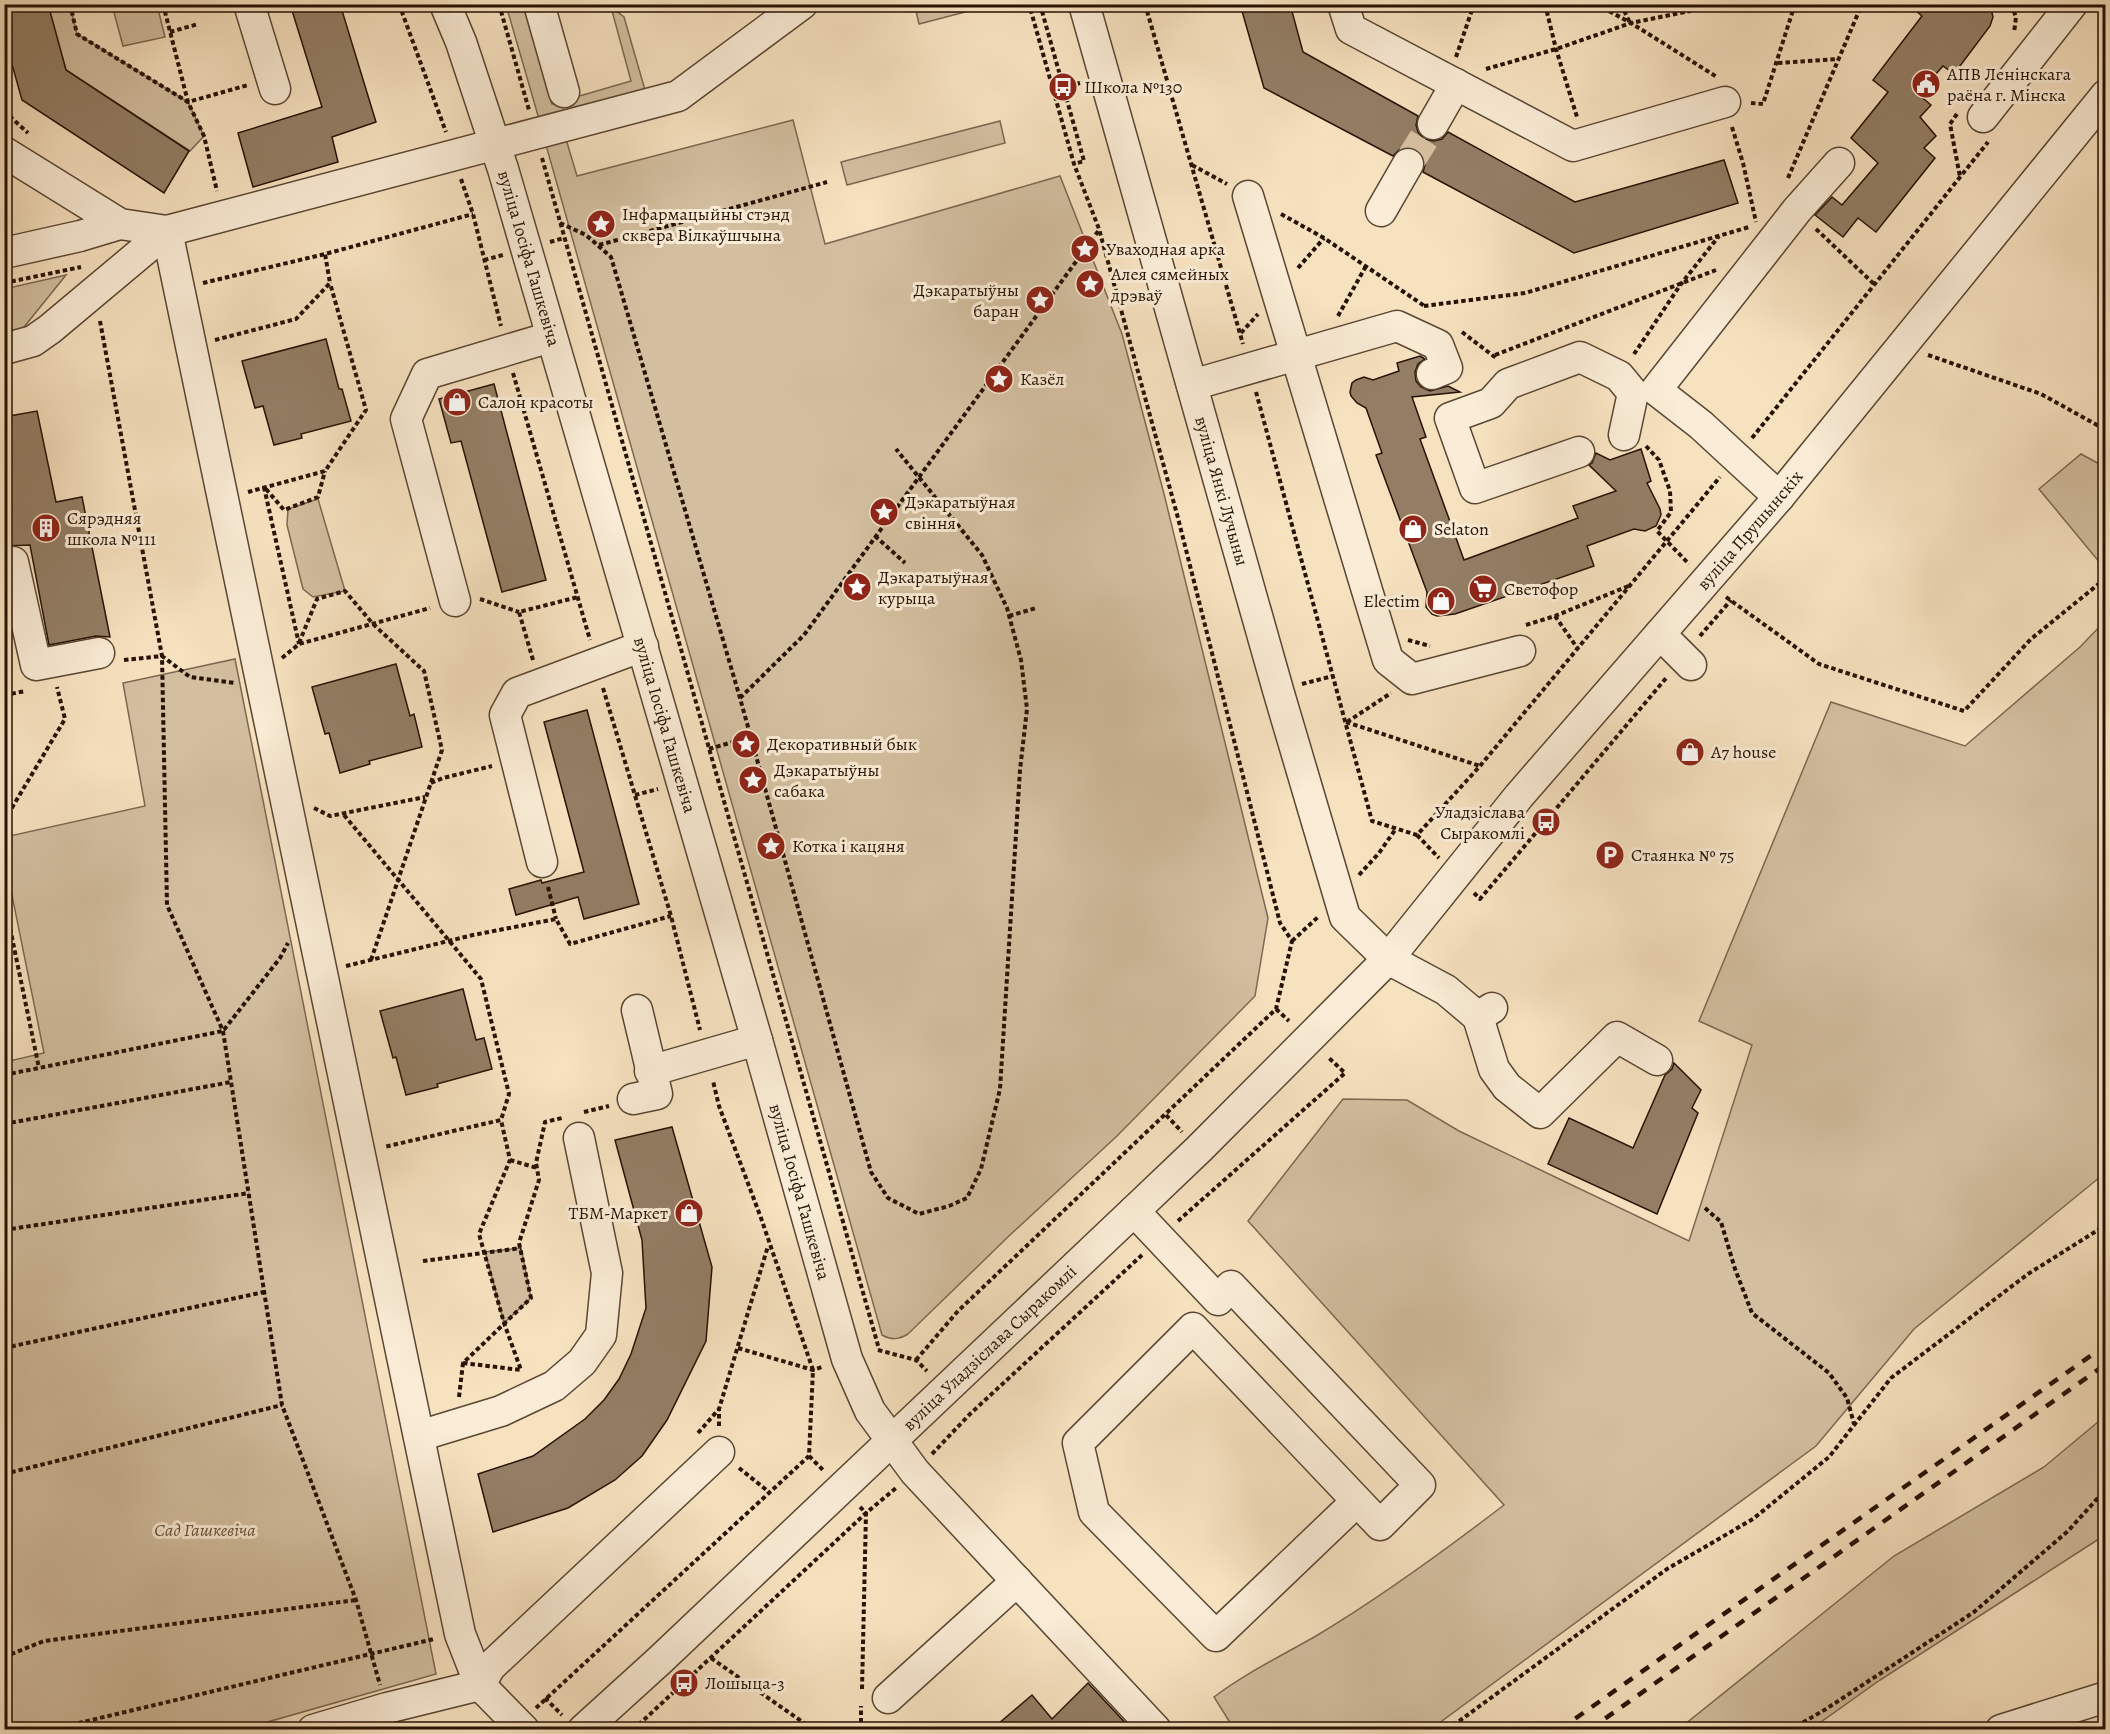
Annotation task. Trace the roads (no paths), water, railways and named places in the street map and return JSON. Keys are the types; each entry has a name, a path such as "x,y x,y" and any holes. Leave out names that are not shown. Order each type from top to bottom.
{"street":[{"path":"249,4 273,84"},
{"name":"вуліца Іосіфа Гашкевіча","path":"445,4 461,42 496,144 757,1040 847,1359 870,1411 915,1472 1156,1730"},
{"path":"539,4 564,92"},
{"path":"4,152 120,224 166,231 678,96 802,4"},
{"name":"вуліца Янкі Лучыны","path":"1084,4 1345,917 1388,959 1485,1013 1494,1069 1507,1087 1540,1113 1617,1037 1657,1060"},
{"path":"1343,4 1351,29 1573,147 1725,102"},
{"path":"1989,126 2072,4"},
{"path":"1433,124 1452,82"},
{"name":"вуліца Прушынскіх","path":"1388,959 1519,796 1779,497 2106,95"},
{"path":"1624,435 1636,386 1839,163"},
{"path":"1382,211 1408,164"},
{"path":"1248,196 1308,351 1388,660 1412,679 1522,639"},
{"path":"4,253 80,236 120,224"},
{"path":"166,231 460,1634 480,1685 521,1726"},
{"path":"4,349 33,341 166,231"},
{"path":"1192,385 1397,326 1438,345 1447,368 1432,374"},
{"path":"455,602 406,419 427,374 551,337"},
{"path":"1579,452 1475,488 1450,418 1491,403 1508,384 1580,357 1636,386 1701,425 1779,497"},
{"path":"4,564 13,562 36,665 99,653"},
{"path":"1660,634 1687,661"},
{"path":"542,862 505,715 517,693 643,646"},
{"name":"вуліца Уладзіслава Сыракомлі","path":"583,1730 1199,1149 1388,959"},
{"path":"633,1100 657,1094 637,1010"},
{"path":"650,1071 757,1040"},
{"path":"419,1436 501,1411 554,1386 582,1362 601,1335 607,1274 575,1123"},
{"path":"1134,1211 1218,1300"},
{"path":"1193,1328 1380,1525 1420,1485 1231,1286 1193,1328 1078,1443 1094,1512 1216,1636 1356,1502"},
{"path":"313,1730 387,1708 480,1685 490,1667 708,1443"},
{"path":"888,1698 1017,1581"},
{"path":"2001,1730 2106,1697"}],"tunnel":[{"path":"1408,164 1433,124"}],"railway":[{"path":"1559,1730 2106,1345"},
{"path":"1589,1730 2106,1364"}],"place":[{"name":"АПВ Ленінскага раёна г. Мінска","path":"1926,84"},
{"name":"Школа №130","path":"1063,87"},
{"name":"Інфармацыйны стэнд сквера Вілкаўшчына","path":"601,224"},
{"name":"Уваходная арка","path":"1085,249"},
{"name":"Алея сямейных дрэваў","path":"1090,284"},
{"name":"Дэкаратыўны баран","path":"1040,300"},
{"name":"Казёл","path":"999,379"},
{"name":"Салон красоты","path":"457,402"},
{"name":"Дэкаратыўная свіння","path":"884,512"},
{"name":"Сярэдняя школа №111","path":"46,528"},
{"name":"Selaton","path":"1413,529"},
{"name":"Дэкаратыўная курыца","path":"857,587"},
{"name":"Светофор","path":"1483,589"},
{"name":"Electim","path":"1441,601"},
{"name":"Декоративный бык","path":"746,744"},
{"name":"A7 house","path":"1690,752"},
{"name":"Дэкаратыўны сабака","path":"753,780"},
{"name":"Уладзіслава Сыракомлі","path":"1546,822"},
{"name":"Котка і кацяня","path":"771,846"},
{"name":"Стаянка № 75","path":"1610,855"},
{"name":"ТБМ-Маркет","path":"689,1213"},
{"name":"Лошыца-3","path":"684,1683"}],"park label":[{"name":"Сад Гашкевіча","path":"205,1530"}]}
